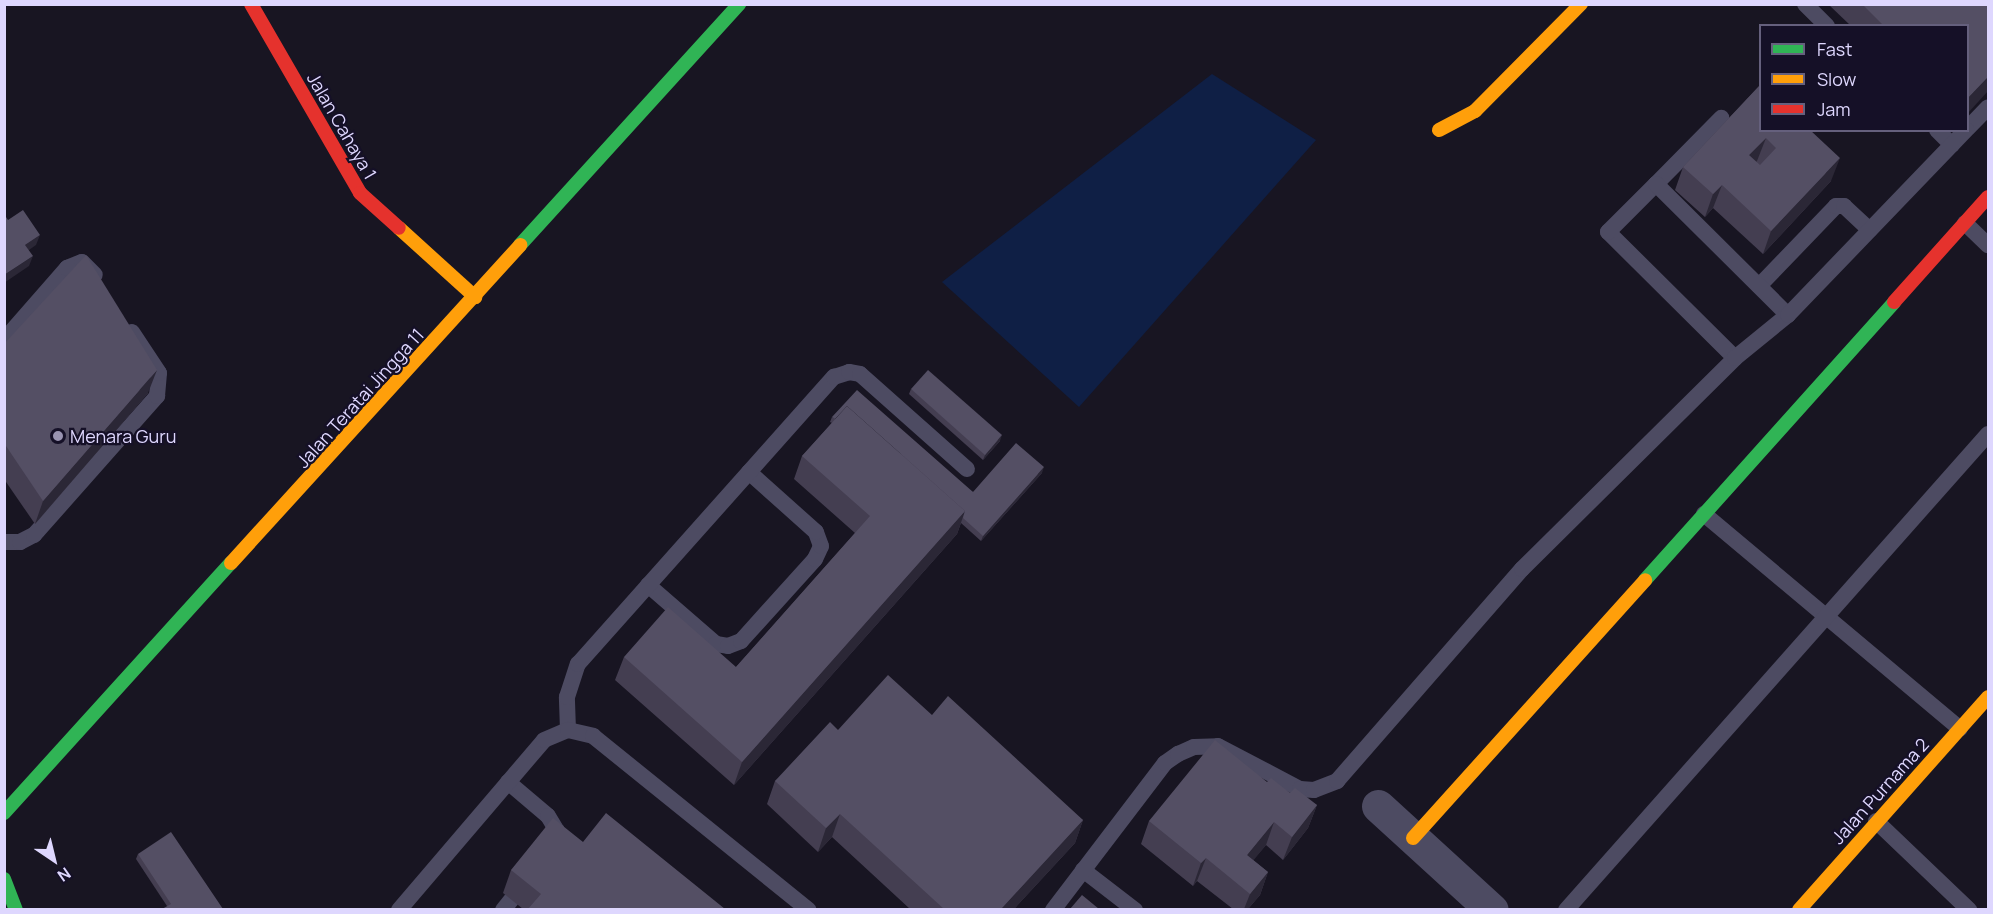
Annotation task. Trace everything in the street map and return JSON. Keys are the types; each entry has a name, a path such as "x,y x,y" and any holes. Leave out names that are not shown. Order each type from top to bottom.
{"street":[{"name":"Jalan Cahaya 1","path":"251,4 360,193 475,297"},
{"name":"Jalan Teratai Jingga 11","path":"4,813 740,4"},
{"path":"1439,130 1468,118 1581,4"},
{"path":"1413,838 1989,197"},
{"name":"Jalan Purnama 2","path":"1799,909 1989,697"},
{"path":"1378,806 1492,909"},
{"path":"4,879 16,909"}],"lane":[{"path":"1805,4 1825,24"},
{"path":"1969,128 1989,107"},
{"path":"1721,118 1608,232 1735,358"},
{"path":"1939,132 1952,145"},
{"path":"1053,909 1165,764 1194,747 1230,749 1300,789 1314,790 1337,781 1522,569 1735,358 1788,315 1965,132"},
{"path":"1656,184 1788,315"},
{"path":"1759,286 1836,206 1844,206 1870,230"},
{"path":"1965,224 1989,245"},
{"path":"4,340 67,268 76,263 88,264 107,294"},
{"path":"4,542 20,542 34,535 157,396 159,373 120,314"},
{"path":"568,730 567,697 578,664 834,376 849,372 860,374 967,469"},
{"path":"1566,909 1989,434"},
{"path":"648,585 716,645 728,646 741,641 808,567 820,553 820,539 749,472"},
{"path":"1704,514 1960,729"},
{"path":"399,908 543,740 568,730 593,736 809,909"},
{"path":"508,782 554,823 557,839 554,849"},
{"path":"1876,821 1969,909"},
{"path":"1083,870 1135,909"}],"water":[{"path":"1212,74 1316,140 1079,407 942,282"}],"building":[{"path":"1862,4 1989,4 1989,76 1969,97 1969,24 1882,24"},
{"path":"1759,86 1759,132 1812,132 1840,158 1771,231 1722,185 1713,194 1683,167","holes":["1766,138 1776,148 1760,165 1749,155"]},
{"path":"23,210 40,235 25,245 33,256 4,275 4,214 8,220"},
{"name":"Menara Guru","path":"86,255 157,370 43,501 4,443 4,344"},
{"path":"928,370 1002,435 985,455 911,389"},
{"path":"857,390 973,492 1016,443 1044,467 983,536 963,518 965,511 847,406 835,419 832,417"},
{"path":"847,406 965,511 742,762 624,657 668,607 736,667 870,516 802,456"},
{"path":"888,675 932,715 948,696 1083,820 1001,909 944,909 840,814 826,828 775,781 830,722 838,730"},
{"path":"1215,740 1267,782 1271,778 1290,793 1295,788 1317,805 1292,837 1274,822 1247,855 1268,872 1250,894 1206,858 1201,863 1149,821"},
{"path":"606,813 725,909 528,909 541,894 511,870 553,818 583,842"},
{"path":"171,832 223,909 162,909 171,904 138,854"},
{"path":"1082,895 1099,909 1070,909"}],"traffic: fast":[{"path":"520,245 739,4"},
{"path":"1645,580 1894,302"},
{"path":"4,813 231,563"},
{"path":"4,879 16,910"}],"traffic: slow":[{"path":"1439,130 1475,111 1581,4"},
{"path":"399,228 475,297"},
{"path":"231,563 520,245"},
{"path":"1413,838 1645,580"},
{"path":"1799,910 1988,697"}],"traffic: jam":[{"path":"251,4 360,193 399,228"},
{"path":"1894,302 1988,197"}],"place":[{"name":"Menara Guru","path":"58,436"}]}
